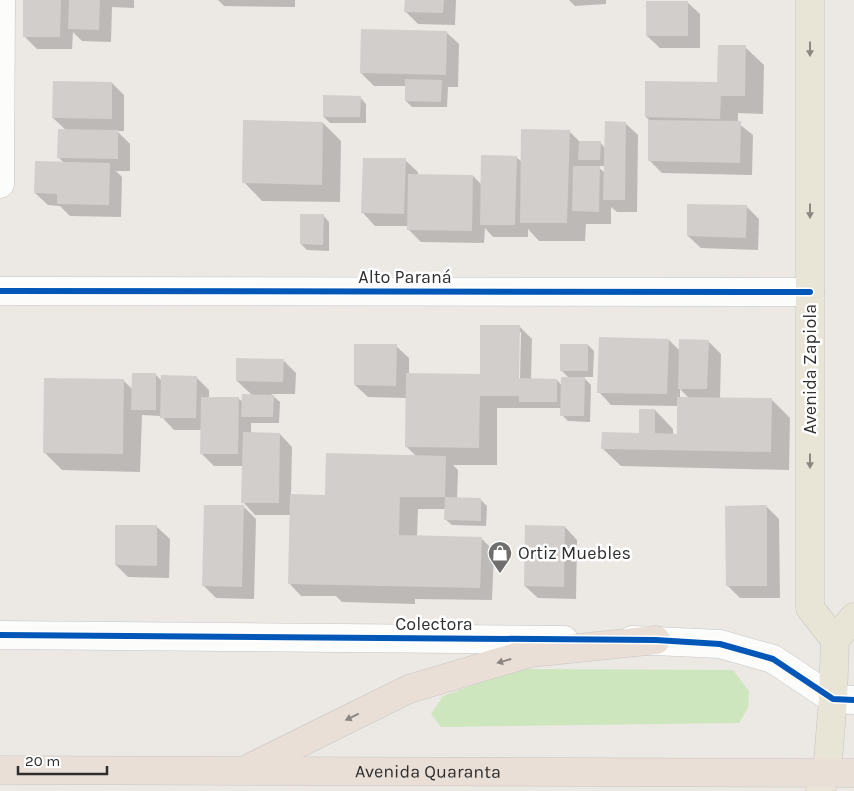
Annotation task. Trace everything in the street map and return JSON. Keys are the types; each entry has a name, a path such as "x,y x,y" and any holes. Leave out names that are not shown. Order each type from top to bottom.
{"highway":[{"path":"243,771 409,688 530,653 656,640"},
{"name":"Avenida Quaranta","path":"0,770 371,771 823,782 854,772"},
{"path":"334,791 371,771"}],"main road":[{"name":"Avenida Zapiola","path":"810,0 810,608 835,640"},
{"path":"823,782 844,700 835,640 854,617"}],"street":[{"path":"0,184 1,0"},
{"name":"Alto Paraná","path":"0,291 810,292"},
{"name":"Colectora","path":"0,635 656,640 720,644 773,659 844,700"}],"green space":[{"path":"517,669 733,670 749,691 748,708 739,723 441,727 431,714 443,696"}],"building":[{"path":"23,0 61,0 60,37 23,37"},
{"path":"69,0 100,0 99,30 68,29"},
{"path":"405,0 444,0 443,13 404,12"},
{"path":"646,1 688,1 688,36 646,36"},
{"path":"361,29 447,31 446,75 360,73"},
{"path":"718,45 746,45 745,96 721,96 720,119 645,117 645,81 717,82"},
{"path":"405,79 442,80 441,102 405,101"},
{"path":"53,81 112,82 112,119 52,118"},
{"path":"323,95 361,96 360,117 323,117"},
{"path":"243,120 323,122 322,185 242,183"},
{"path":"648,120 741,121 740,163 648,161"},
{"path":"605,121 626,122 625,200 603,200"},
{"path":"58,129 118,130 118,159 57,158"},
{"path":"521,129 570,130 567,223 520,223"},
{"path":"579,141 601,141 600,160 578,160"},
{"path":"481,155 517,156 515,225 480,225"},
{"path":"363,158 406,158 404,214 361,213"},
{"path":"35,161 110,163 109,205 57,204 57,194 34,193"},
{"path":"573,166 600,166 599,212 572,211"},
{"path":"408,174 473,175 472,231 407,230"},
{"path":"687,204 747,205 746,238 687,236"},
{"path":"300,214 324,214 323,245 300,244"},
{"path":"480,325 520,325 519,378 557,379 557,402 519,402 519,396 480,396 479,448 405,447 406,373 480,374"},
{"path":"599,337 669,339 667,394 597,393"},
{"path":"679,339 709,340 707,389 678,389"},
{"path":"354,344 397,344 396,386 354,385"},
{"path":"560,344 588,344 588,371 560,371"},
{"path":"236,358 284,359 283,382 236,381"},
{"path":"132,373 156,373 156,410 131,410"},
{"path":"161,375 197,376 196,418 160,418"},
{"path":"561,377 585,377 584,416 560,416"},
{"path":"44,378 124,379 123,454 43,453"},
{"path":"242,394 274,395 273,417 241,417"},
{"path":"201,397 239,397 238,454 200,454"},
{"path":"677,397 772,398 771,452 601,449 602,432 639,433 639,409 655,409 655,433 677,434"},
{"path":"243,432 280,433 279,503 241,503"},
{"path":"326,453 446,456 445,497 400,497 399,535 482,537 480,588 288,584 290,494 325,495"},
{"path":"445,497 481,498 481,521 444,520"},
{"path":"204,505 244,505 242,587 202,586"},
{"path":"767,505 767,586 726,586 725,506"},
{"path":"115,525 157,525 157,566 115,565"},
{"path":"525,525 565,526 564,587 524,586"}],"cycle path":[{"path":"0,291 810,292"},
{"path":"0,635 656,640 720,644 773,659 833,699 854,700"}],"place":[{"name":"Ortiz Muebles","path":"500,574"}]}
